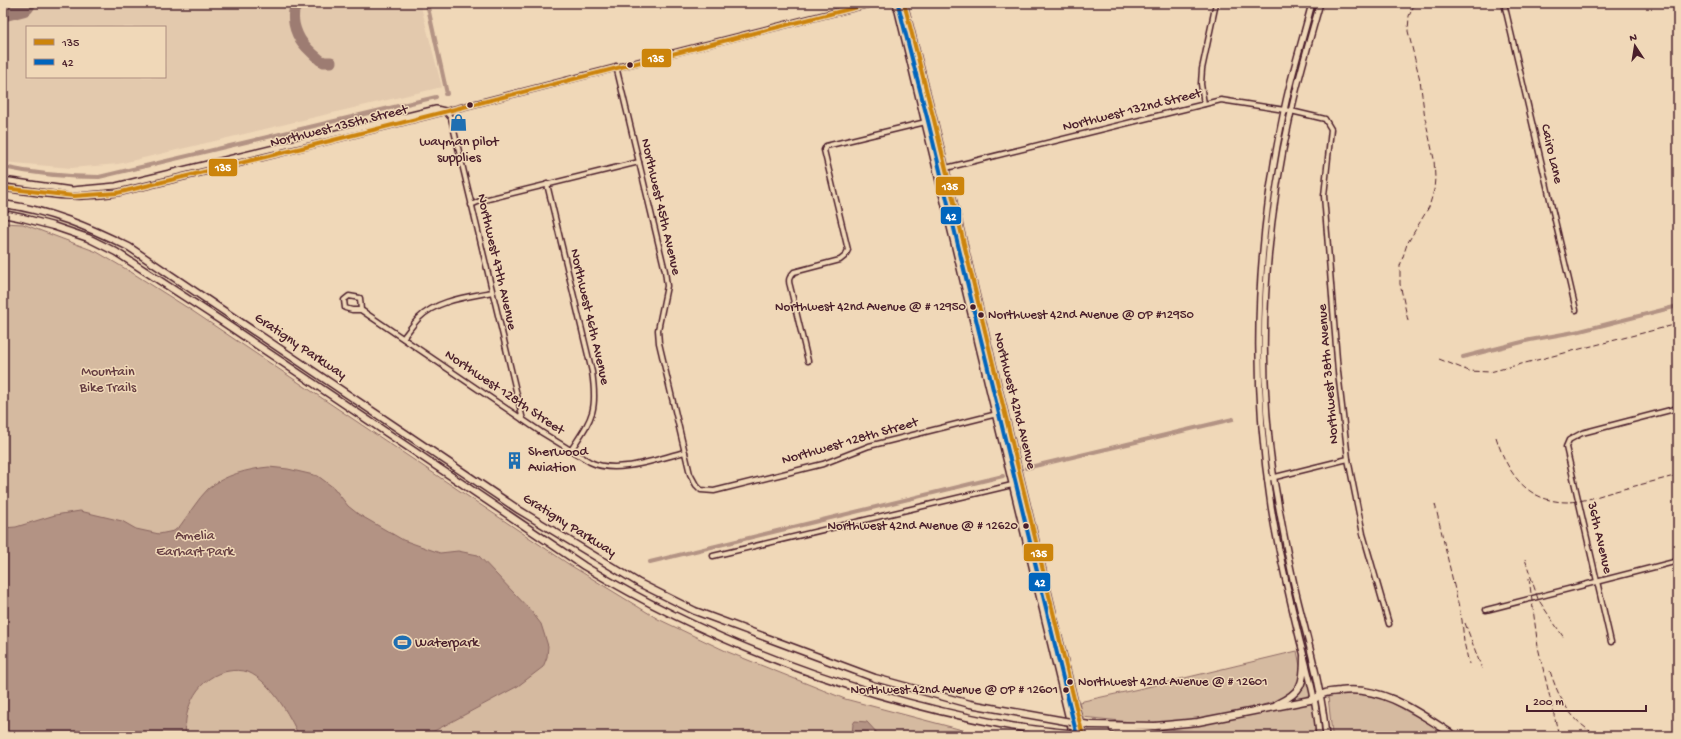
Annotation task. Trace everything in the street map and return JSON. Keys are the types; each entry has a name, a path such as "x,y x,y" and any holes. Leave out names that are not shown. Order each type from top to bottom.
{"highway":[{"name":"Gratigny Parkway","path":"3,204 39,211 74,222 129,247 519,510 632,579 695,611 875,678 970,704 1090,725 1181,736"},
{"name":"Gratigny Parkway","path":"3,214 52,226 88,238 116,252 207,311 584,566 620,588 677,618 766,656 837,683 911,704 1006,725 1083,736"},
{"path":"1268,708 1288,699 1300,688 1303,680 1304,657"},
{"path":"1090,725 1155,726 1198,722 1315,699 1321,694 1357,690 1382,694 1398,701 1455,736"}],"main road":[{"name":"Northwest 135th Street","path":"3,188 70,197 98,196 211,171 361,134 616,66 873,3"},
{"name":"Northwest 42nd Avenue","path":"896,3 1054,656 1070,735"},
{"name":"Northwest 42nd Avenue","path":"904,3 946,168 1083,736"},
{"path":"1312,3 1284,110 1269,192 1260,283 1259,377 1267,478 1285,576 1315,699 1319,736"},
{"path":"1320,3 1291,111 1275,203 1266,297 1266,385 1274,476 1289,563 1321,694 1326,736"},
{"name":"Northwest 135th Street","path":"3,180 50,188 86,189 116,186 436,109 445,111"},
{"path":"209,163 211,171"},
{"path":"936,170 946,168"},
{"path":"974,327 984,325"},
{"path":"984,370 994,368"},
{"path":"1031,564 1041,562"},
{"path":"1054,656 1063,654"}],"street":[{"path":"1204,104 1201,84 1202,69 1216,3"},
{"name":"Cairo Lane","path":"1504,3 1576,310"},
{"name":"Northwest 45th Avenue","path":"616,66 665,271 667,286 658,330 659,343 692,479 700,490"},
{"name":"Northwest 132nd Street","path":"946,168 1204,104 1226,100 1291,111 1325,119"},
{"name":"Northwest 47th Avenue","path":"445,111 451,118 523,420"},
{"name":"Northwest 38th Avenue","path":"1325,119 1331,129 1324,196 1338,372 1348,458 1363,534 1389,624"},
{"path":"808,361 788,280 790,275 794,272 840,260 845,256 848,250 824,153 826,146 934,120"},
{"path":"471,205 480,201 639,162"},
{"name":"Northwest 46th Avenue","path":"548,184 595,390 594,410 587,425 571,450"},
{"path":"403,338 418,319 428,311 443,304 492,292"},
{"name":"Northwest 128th Street","path":"360,310 360,298 349,296 344,300 345,308 360,310 365,313 523,420 598,466 618,468 685,452"},
{"name":"36th Avenue","path":"1611,642 1566,447 1569,440 1582,433 1678,408"},
{"name":"Northwest 128th Street","path":"700,490 714,491 812,466 869,446 1005,412"},
{"path":"1267,478 1348,458"},
{"path":"713,556 1012,485"},
{"path":"1486,610 1678,561"}],"shaded area":[{"path":"3,3 420,3 442,87 118,164 71,168 3,162"},
{"path":"269,467 288,469 318,476 334,488 348,506 358,514 403,540 440,553 458,551 478,555 531,611 541,624 548,646 547,657 543,667 518,686 425,736 299,736 285,709 272,691 264,683 248,672 236,670 218,674 201,686 190,704 185,725 186,736 3,736 3,528 16,527 55,515 80,511 122,521 136,529 159,534 174,531 180,526 204,493 214,484 229,476 253,469"},
{"path":"855,721 867,722 880,736 850,736 852,734 853,724"}],"green space":[{"name":"Amelia Earhart Park","path":"3,223 23,224 97,252 131,272 191,310 570,565 658,619 728,652 845,699 985,736 3,736"},
{"path":"1297,651 1301,671 1298,686 1284,698 1251,709 1180,721 1141,723 1082,717 1079,702"},
{"path":"1306,678 1311,696 1292,700 1300,692"},
{"path":"1357,693 1387,700 1451,736 1334,736 1334,734 1332,734 1328,696"},
{"path":"1307,702 1313,704 1317,736 1236,736 1159,728"}],"waterway":[{"path":"427,3 447,94 445,94"},
{"path":"3,167 51,175 99,177 436,97"},
{"path":"1463,357 1530,340 1580,331 1678,306"},
{"path":"1026,468 1233,419"},
{"path":"650,562 1003,476"}],"taxiway":[{"path":"13,3 19,4"},
{"path":"302,3 295,9 294,14 294,24 298,35 306,47 320,60 324,62 331,62"}],"runway":[{"path":"3,8 22,3"}],"railway":[{"path":"1408,321 1400,284 1400,266 1407,244 1429,207 1434,190 1435,178 1434,159 1425,118 1420,80 1408,31 1409,16 1415,3"},
{"path":"1439,359 1469,371 1490,372 1678,324"},
{"path":"1496,437 1506,462 1520,483 1529,491 1540,497 1553,501 1573,502 1585,500 1678,475"},
{"path":"1435,504 1462,620 1464,642 1469,664"},
{"path":"1525,559 1538,599 1564,638"},
{"path":"1529,578 1538,647 1559,736"},
{"path":"1465,623 1482,669"},
{"path":"1550,671 1567,709 1581,724 1599,736"}],"transit line":[{"name":"135","path":"3,188 74,196 117,193 306,147 873,3"},
{"name":"135","path":"904,3 934,120 1083,736"},
{"name":"42","path":"898,4 928,121 1077,736"}],"place":[{"name":"wayman pilot supplies","path":"459,122"},
{"name":"Northwest 42nd Avenue @ # 12950","path":"973,307"},
{"name":"Northwest 42nd Avenue @ OP #12950","path":"981,315"},
{"name":"Sherwood Aviation","path":"515,460"},
{"name":"Northwest 42nd Avenue @ # 12620","path":"1026,526"},
{"name":"Waterpark","path":"402,643"},
{"name":"Northwest 42nd Avenue @ # 12601","path":"1070,682"},
{"name":"Northwest 42nd Avenue @ OP # 12601","path":"1066,690"}],"park label":[{"name":"Mountain Bike Trails","path":"108,380"}]}
